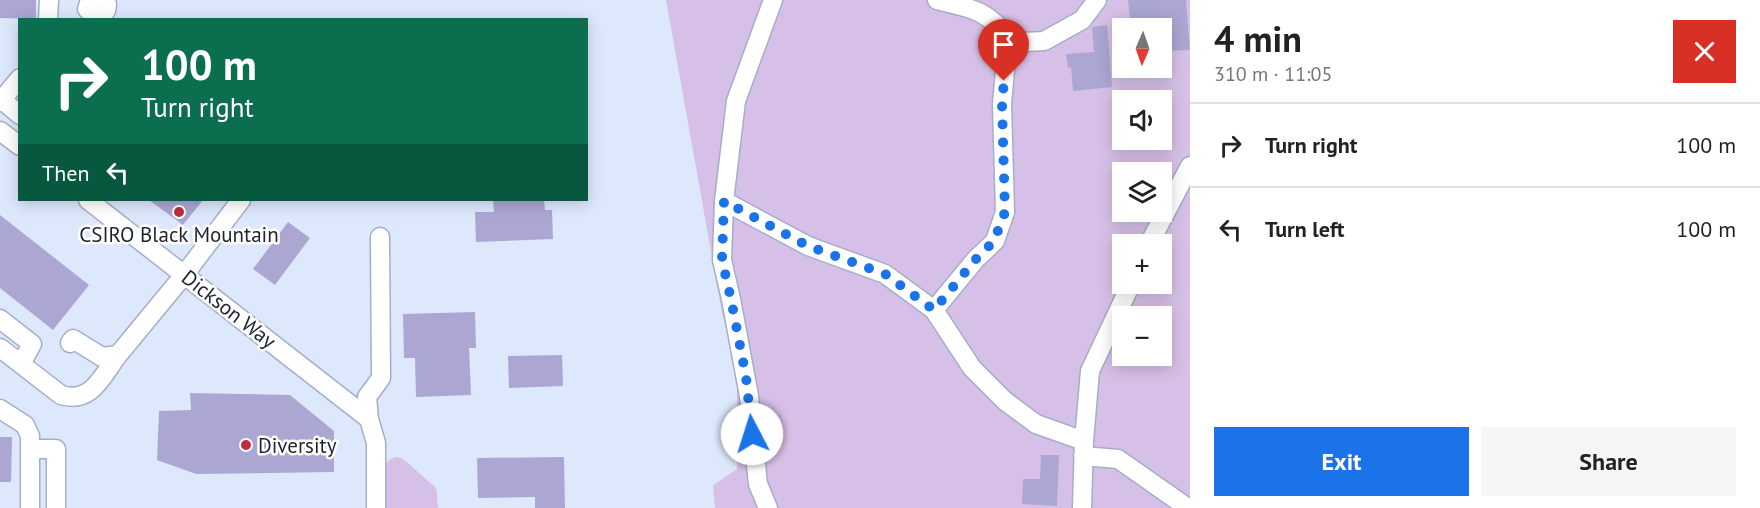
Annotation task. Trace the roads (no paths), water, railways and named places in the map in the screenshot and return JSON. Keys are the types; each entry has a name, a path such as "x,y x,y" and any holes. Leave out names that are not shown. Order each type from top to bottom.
{"street":[{"path":"48,18 49,0"},
{"path":"92,12 101,16 106,12 105,0"},
{"path":"768,508 758,484 749,396 722,260 724,201 736,101 772,0"},
{"path":"937,0 982,12 1008,37 1023,42 1044,41 1082,20 1097,0"},
{"path":"934,310 994,241 1005,212 1002,104 1008,37"},
{"path":"18,80 1,101 18,114"},
{"path":"0,130 18,144"},
{"path":"1154,234 1190,166"},
{"name":"Dickson Way","path":"89,201 369,419"},
{"path":"0,348 61,395 74,399 88,394 240,201"},
{"path":"724,201 808,246 885,274 934,310 972,368 1005,401 1036,424 1083,448 1118,459 1188,508"},
{"path":"376,508 376,443 369,419 367,397 381,378 380,237"},
{"path":"1082,508 1083,448 1090,371 1126,294"},
{"path":"0,319 32,344 21,364"},
{"path":"70,343 73,339 102,357 118,355"},
{"path":"0,409 25,425 30,436 30,508"},
{"path":"30,449 56,449 56,508"}],"place":[{"name":"CSIRO Black Mountain","path":"179,212"},
{"name":"Diversity","path":"246,445"}]}
